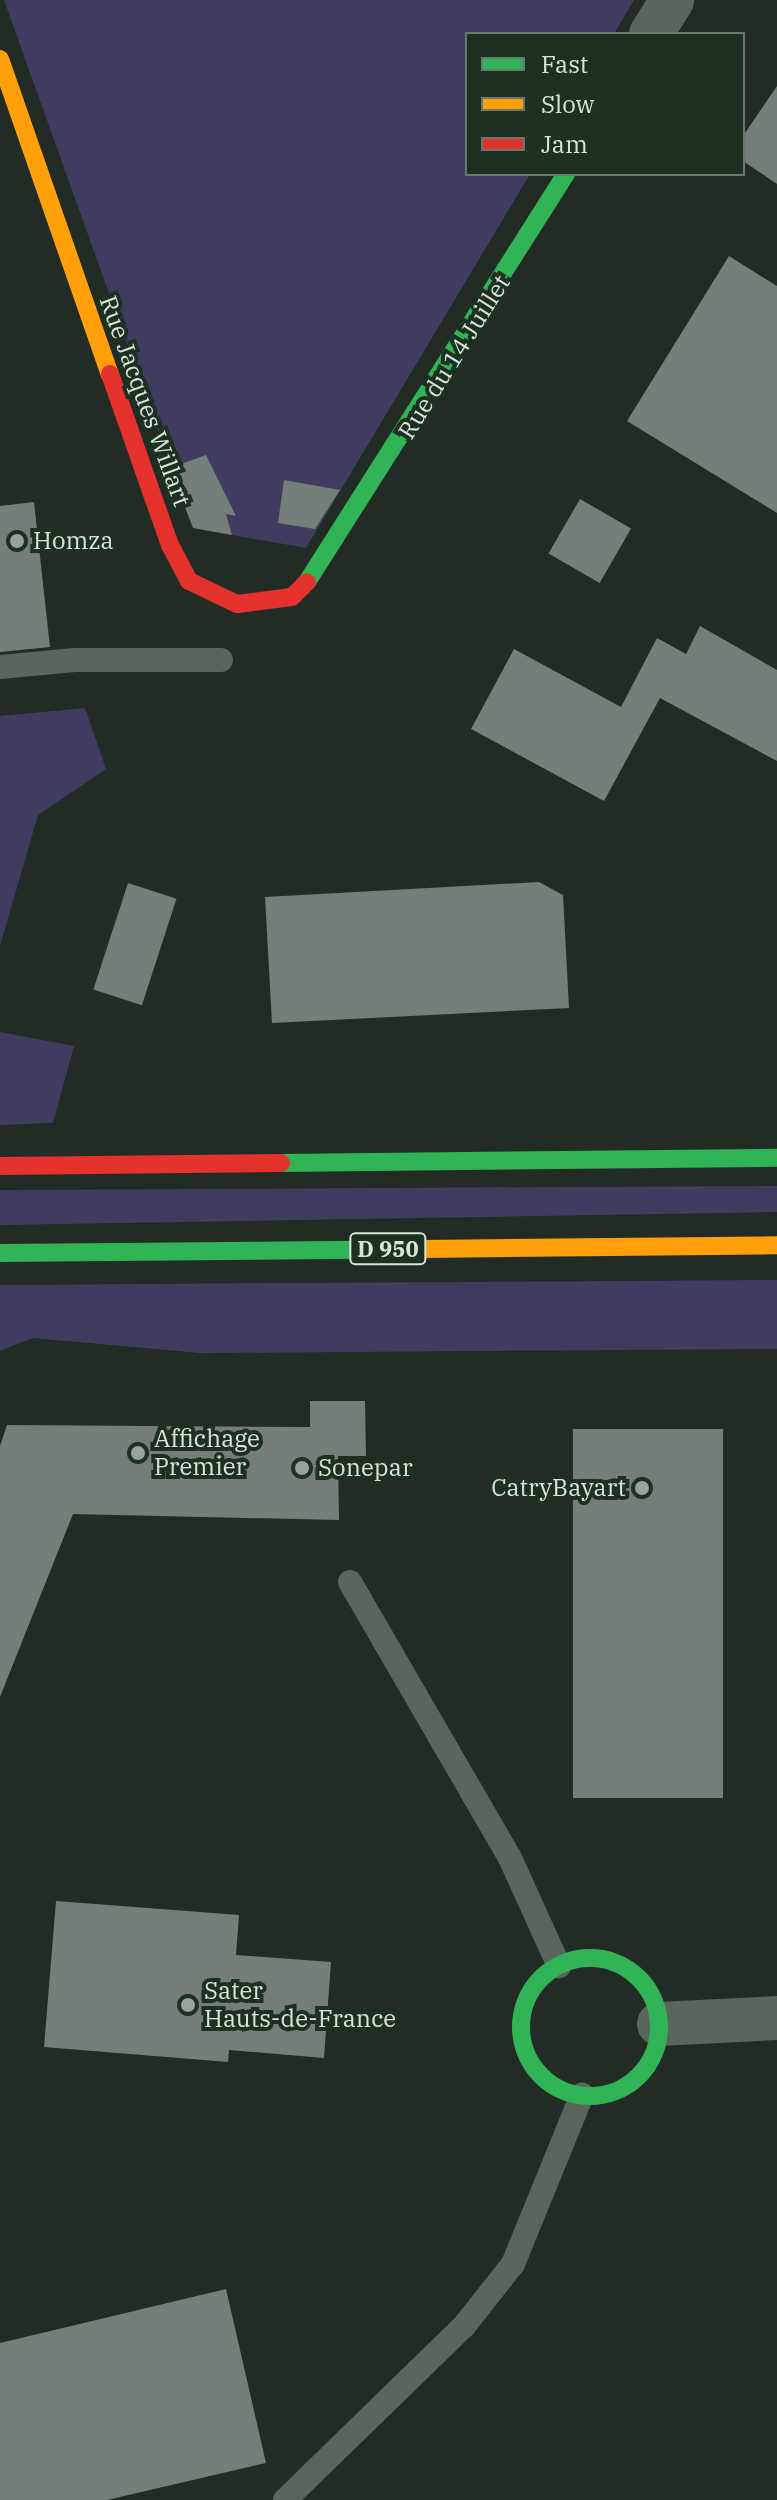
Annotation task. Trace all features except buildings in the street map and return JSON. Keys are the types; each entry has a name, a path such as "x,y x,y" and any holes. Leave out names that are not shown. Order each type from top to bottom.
{"main road":[{"name":"Rue Jacques Willart","path":"0,59 170,545 189,581 237,604 283,599 320,569 340,539"},
{"name":"Rue du 14 Juillet","path":"340,539 565,176"},
{"path":"0,1166 777,1158"},
{"name":"D 950","path":"0,1253 777,1245"},
{"path":"595,1959 619,1964 647,1989 659,2024 653,2055 642,2073 615,2091 582,2095 545,2078 524,2043 526,2002 559,1966 595,1959"}],"street":[{"path":"652,32 672,0"},
{"path":"659,2024 777,2018"}],"lane":[{"path":"0,667 75,660 221,660"},
{"path":"350,1582 510,1858 559,1966"},
{"path":"285,2500 464,2326 513,2264 582,2095"}],"shaded area":[{"path":"4,0 634,0 615,32 465,32 465,176 529,176 306,548 193,528"},
{"path":"85,708 106,769 38,815 0,946 0,716"},
{"path":"0,1032 74,1046 53,1123 0,1125"},
{"path":"777,1186 777,1212 0,1225 0,1190"},
{"path":"777,1280 777,1349 200,1353 33,1338 0,1351 0,1285"}],"traffic: fast":[{"path":"307,582 565,176"},
{"path":"281,1163 777,1158"},
{"path":"0,1253 421,1249"},
{"path":"590,1958 616,1964 638,1979 653,2001 659,2027 653,2053 638,2075 616,2090 590,2096 564,2090 542,2075 527,2053 521,2027 527,2001 542,1979 564,1964 590,1958"}],"traffic: slow":[{"path":"0,59 110,374"},
{"path":"421,1249 777,1245"}],"traffic: jam":[{"path":"110,374 170,545 189,581 237,604 292,597 307,582"},
{"path":"0,1166 281,1163"}],"place":[{"name":"Homza","path":"17,541"},
{"name":"Affichage Premier","path":"138,1453"},
{"name":"Sonepar","path":"302,1468"},
{"name":"CatryBayart","path":"642,1488"},
{"name":"Sater Hauts-de-France","path":"188,2005"}]}
